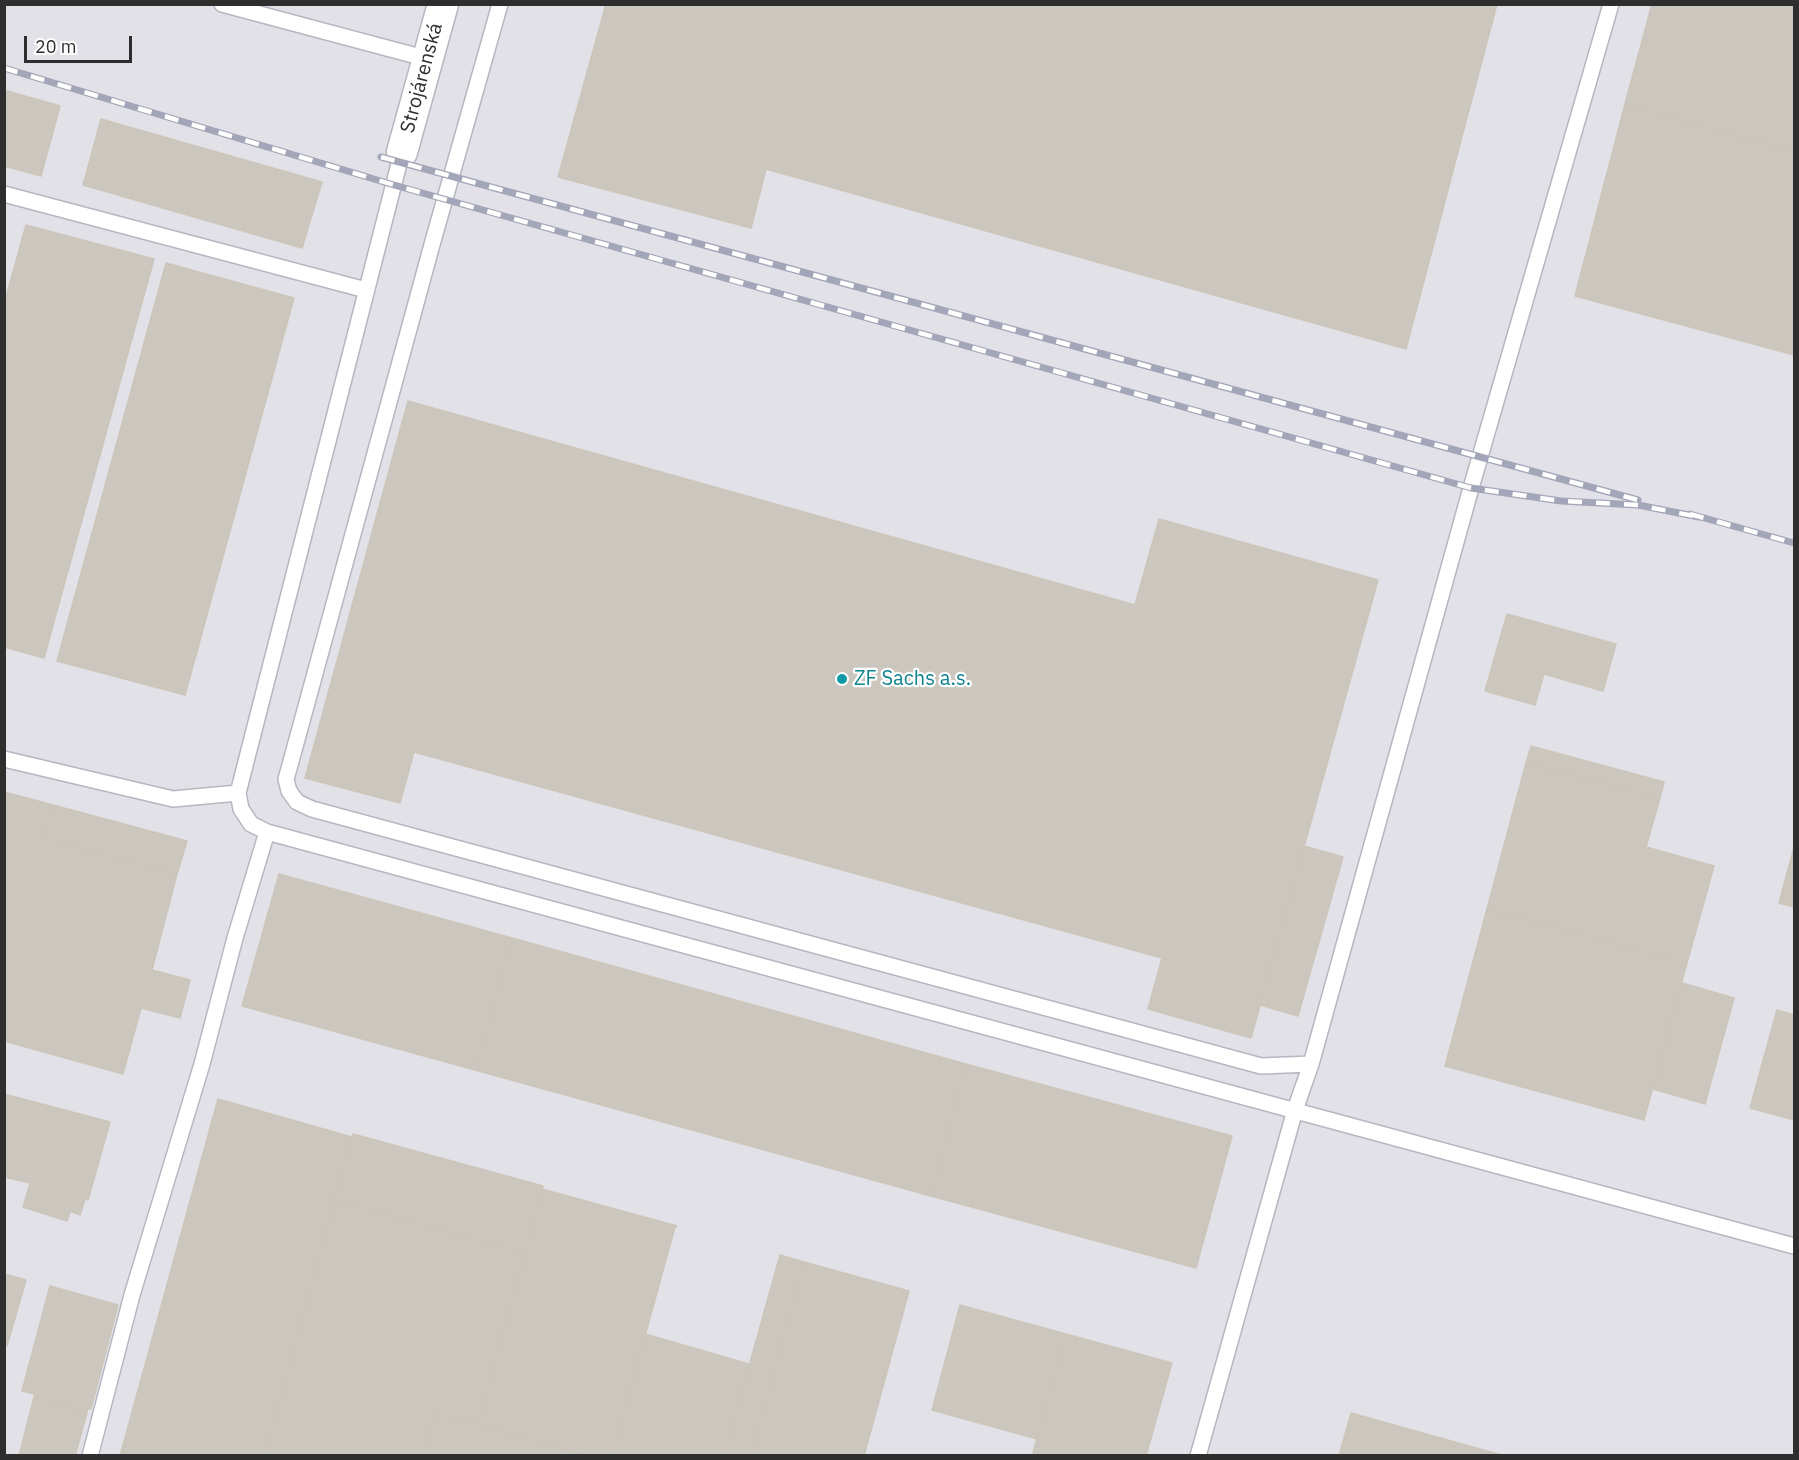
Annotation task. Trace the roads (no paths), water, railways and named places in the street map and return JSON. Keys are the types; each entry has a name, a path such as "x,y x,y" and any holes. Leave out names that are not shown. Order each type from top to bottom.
{"street":[{"name":"Strojárenská","path":"402,152 442,4"}],"lane":[{"path":"222,4 428,59"},
{"path":"500,4 286,779 289,791 297,802 312,809 1261,1066 1311,1064"},
{"path":"1198,1455 1611,4"},
{"path":"402,152 238,793 241,810 250,824 267,832 1794,1246"},
{"path":"4,194 366,290"},
{"path":"4,759 173,799 238,793"},
{"path":"90,1455 132,1295 267,832"}],"railway":[{"path":"4,68 394,185 1471,488 1561,501 1638,505 1699,517"},
{"path":"381,157 1638,500"},
{"path":"1690,514 1794,543"}],"place":[{"name":"ZF Sachs a.s.","path":"842,679"}]}
